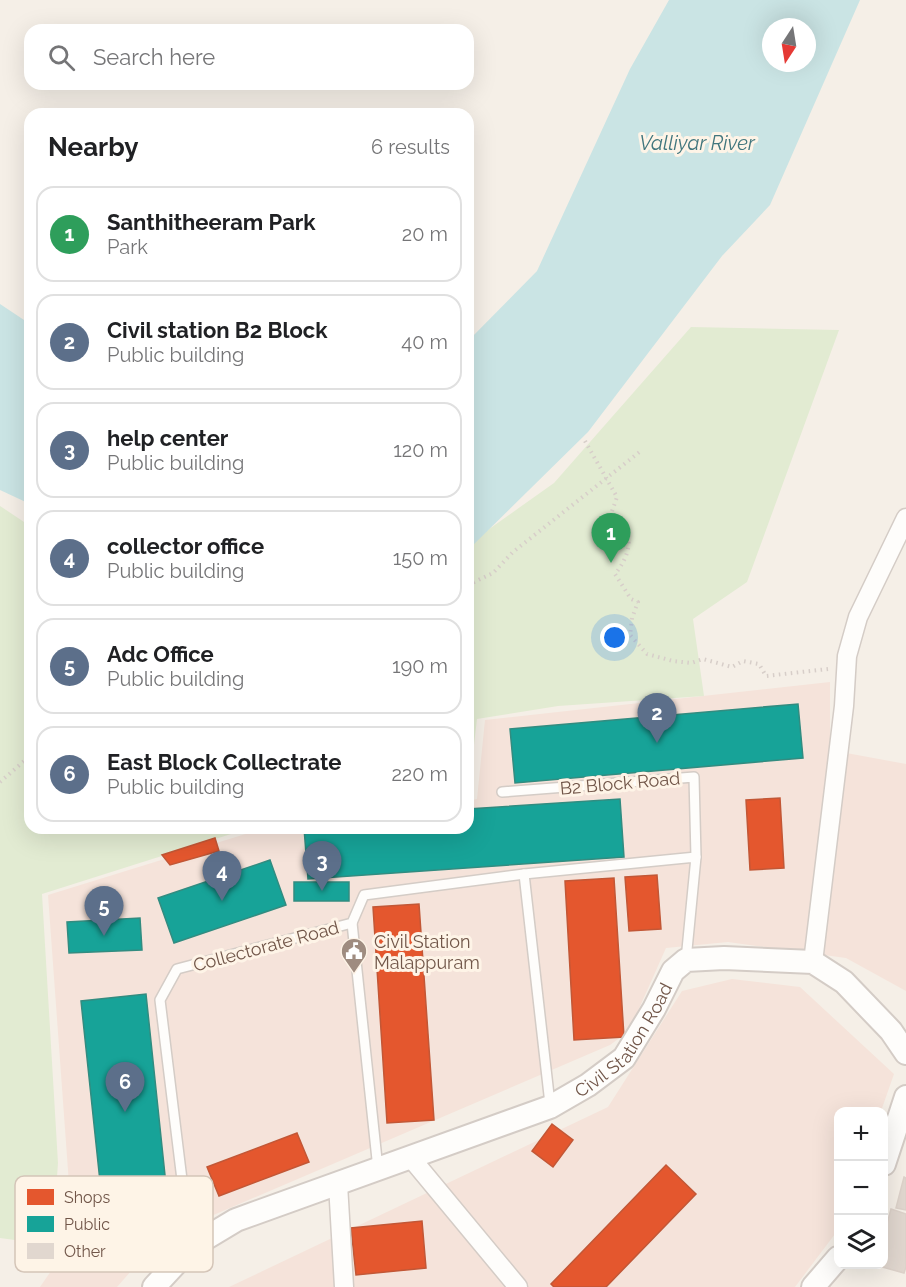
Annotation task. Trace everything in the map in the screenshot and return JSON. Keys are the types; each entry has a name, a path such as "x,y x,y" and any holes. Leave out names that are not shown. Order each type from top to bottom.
{"street":[{"path":"813,962 844,706 847,656 858,617 906,518"},
{"path":"686,960 724,958 813,962 844,982 891,1031 906,1053"},
{"name":"Civil Station Road","path":"213,1234 236,1220 550,1107 588,1085 624,1058 654,1009 673,971 686,960"},
{"path":"885,1161 906,1097"},
{"path":"411,1158 518,1287"},
{"path":"338,1184 344,1287"},
{"path":"813,1287 834,1263"},
{"name":"Civil Station Road","path":"154,1287 168,1272"}],"lane":[{"name":"B2 Block Road","path":"502,792 694,777 696,857"},
{"name":"Collectorate Road","path":"182,1176 160,1000 177,969 352,923 364,895 524,874 696,857"},
{"path":"686,960 696,857"},
{"path":"524,874 550,1107"},
{"path":"352,923 378,1169"}],"path":[{"path":"585,441 617,497 610,517 611,537 623,540 628,535 630,543 623,564 615,574 631,599 638,602 632,618 630,635 647,654 691,663 703,659 732,667 743,661 759,664 766,676 820,668 846,669"},
{"path":"474,582 493,573 513,552 642,450"},
{"path":"0,782 24,761"}],"shaded area":[{"name":"Civil Station Malappuram","path":"830,682 830,750 906,764 906,991 846,958 728,942 666,948 629,1031 610,1045 213,1215 213,1176 68,1176 48,895 246,834 474,834 474,800 477,799 485,720"},
{"path":"732,979 800,987 894,1074 882,1107 834,1107 834,1235 795,1287 229,1287 608,1107 682,991"},
{"name":"Civil Station Malappuram","path":"50,1272 130,1272 117,1287 40,1287"}],"green space":[{"path":"691,327 839,330 747,582 693,619 704,696 558,706 477,719 474,745 474,540 554,483"},
{"path":"0,506 24,522 24,834 231,834 42,894 57,1176 15,1176 15,1240 0,1238"}],"water":[{"name":"Valliyar River","path":"669,0 860,0 770,205 722,256 588,432 474,544 474,335 537,271 630,69"},
{"path":"0,304 24,320 24,501 0,490"}],"building: Shops":[{"path":"780,798 784,868 750,870 746,800"},
{"path":"215,838 219,851 170,865 162,855"},
{"path":"657,875 661,929 629,931 625,877"},
{"path":"614,878 624,1037 574,1040 565,881"},
{"path":"419,904 434,1120 387,1123 373,907"},
{"path":"552,1124 573,1140 553,1167 532,1151"},
{"path":"297,1133 309,1162 219,1196 213,1176 211,1176 207,1167"},
{"path":"666,1165 696,1194 606,1287 554,1287 551,1284"},
{"path":"422,1221 426,1268 356,1275 351,1228"}],"building: Public":[{"path":"798,704 803,758 515,783 510,729"},
{"path":"620,799 624,857 308,879 304,834 474,834 474,809"},
{"path":"270,860 286,905 174,943 158,898"},
{"path":"294,882 349,882 349,901 294,901"},
{"path":"140,918 142,950 69,953 67,922"},
{"path":"146,994 165,1176 99,1176 81,1001"}],"building: Other":[{"path":"904,1177 906,1178 906,1210 896,1208"},
{"path":"891,1209 906,1214 904,1273 888,1269 888,1220"}],"place":[{"name":"Santhitheeram Park","path":"611,563"},
{"name":"Civil station B2 Block","path":"657,743"},
{"name":"help center","path":"322,891"},
{"name":"collector office","path":"222,901"},
{"name":"Adc Office","path":"104,936"},
{"name":"Civil Station Malappuram","path":"354,974"},
{"name":"East Block Collectrate","path":"125,1112"}]}
